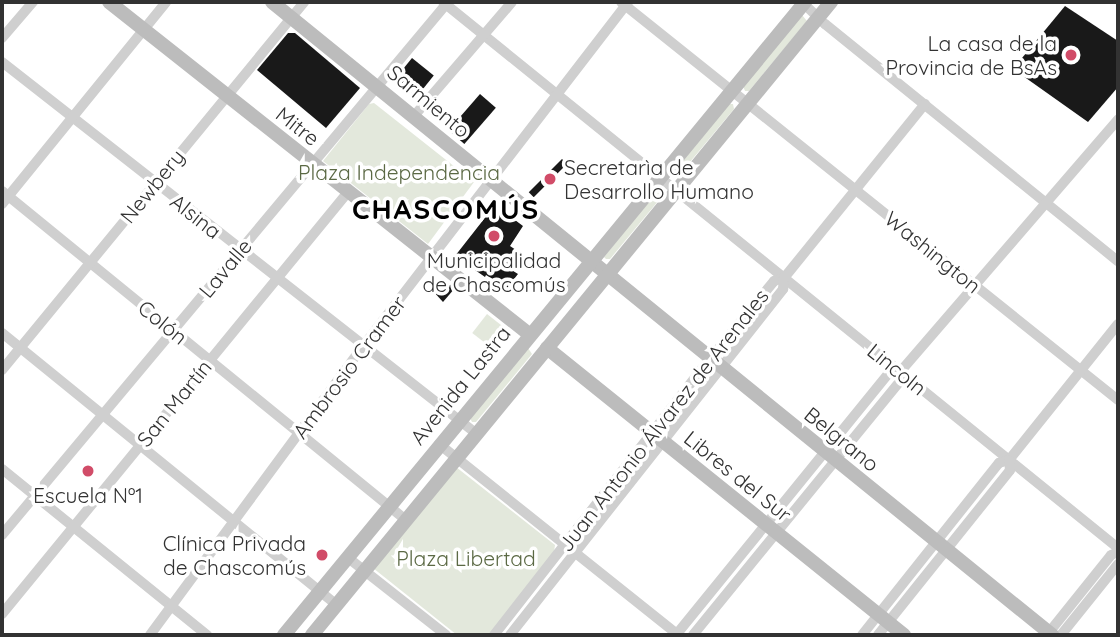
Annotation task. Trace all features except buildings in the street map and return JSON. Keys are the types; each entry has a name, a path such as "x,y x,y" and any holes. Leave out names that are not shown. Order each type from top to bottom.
{"main road":[{"name":"Mitre","path":"109,2 529,334"},
{"name":"Sarmiento","path":"272,2 607,275"},
{"name":"Avenida Lastra","path":"284,635 804,2"},
{"name":"Avenida Lastra","path":"312,635 831,2"},
{"name":"Belgrano","path":"607,275 1052,635"},
{"name":"Libres del Sur","path":"529,334 528,340 532,347 540,350 547,348 904,635"}],"street":[{"path":"2,38 33,2"},
{"path":"4,197 166,2"},
{"name":"Newbery","path":"2,370 303,2"},
{"path":"414,116 512,2"},
{"path":"804,2 818,17 1118,261"},
{"name":"Lincoln","path":"446,3 1118,550"},
{"name":"Lavalle","path":"2,535 446,3"},
{"name":"Washington","path":"625,3 1118,400"},
{"name":"Ambrosio Cramer","path":"150,635 363,345 625,3"},
{"name":"Alsina","path":"2,62 477,433"},
{"name":"Juan Antonio Álvarez de Arenales","path":"494,635 565,544 715,363 783,289 784,278 925,104"},
{"path":"439,444 677,635 830,456 901,380 900,372 1049,203 1118,119"},
{"name":"San Martín","path":"2,614 348,192"},
{"name":"Colón","path":"4,197 89,262 406,520"},
{"path":"862,635 884,619 941,546 1010,470 1009,460 1118,324"},
{"path":"2,333 337,605"},
{"name":"Juan Antonio Álvarez de Arenales","path":"510,635 575,552 656,437"},
{"path":"2,469 206,635"},
{"path":"693,635 771,528"},
{"path":"1052,635 1111,555 1118,550"},
{"path":"347,557 446,635"},
{"path":"1052,635 1118,564"},
{"path":"878,635 884,619"}],"green space":[{"path":"802,15 807,21 749,91 745,91 743,86"},
{"name":"Plaza Independencia","path":"374,103 474,182 428,244 323,161 369,104"},
{"path":"728,104 733,104 734,109 680,174 676,174 674,170"},
{"path":"659,188 664,194 610,259 606,259 604,257"},
{"path":"487,314 505,328 490,347 472,333"},
{"path":"528,348 532,354 476,422 472,422 470,418"},
{"name":"Plaza Libertad","path":"456,467 555,545 554,552 489,635 457,635 373,568"}],"place":[{"name":"La casa de la Provincia de BsAs","path":"1071,55"},
{"name":"Secretarìa de Desarrollo Humano","path":"550,179"},
{"name":"Municipalidad de Chascomús","path":"494,236"},
{"name":"Escuela Nº1","path":"88,471"},
{"name":"Clínica Privada de Chascomús","path":"322,555"}],"district":[{"name":"CHASCOMÚS","path":"446,209"}]}
